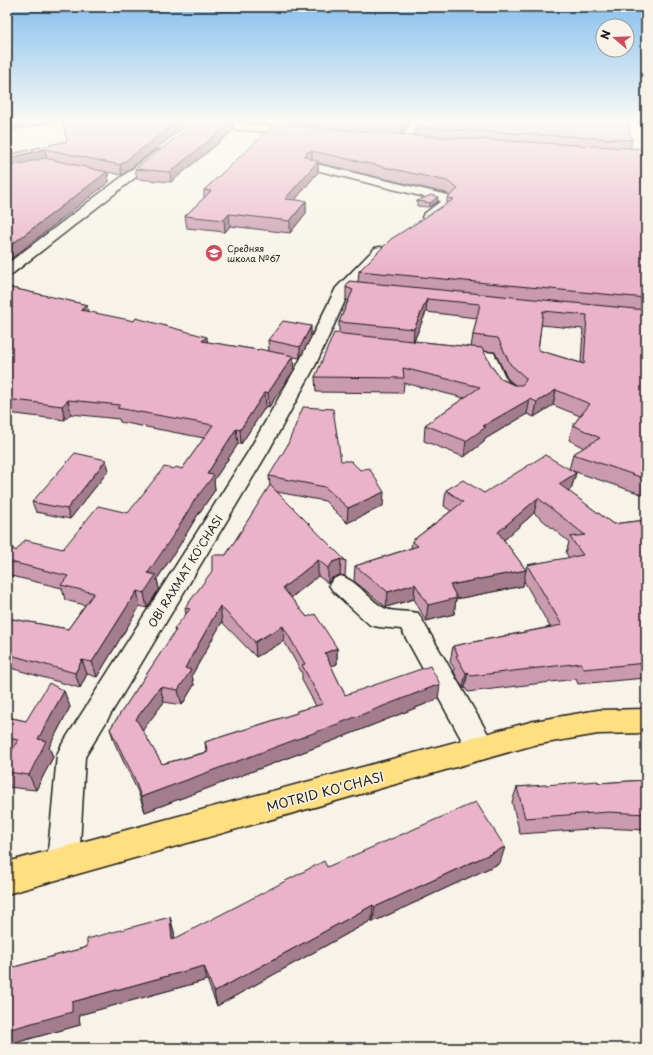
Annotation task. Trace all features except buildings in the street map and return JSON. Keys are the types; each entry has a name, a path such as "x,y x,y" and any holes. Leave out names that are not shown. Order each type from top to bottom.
{"main road":[{"name":"MOTRID KO'CHASI","path":"7,878 534,733 598,722 646,721"}],"street":[{"path":"7,271 138,170"},
{"path":"329,170 448,199 449,202 419,223"},
{"path":"109,178 124,181"},
{"name":"OBI RAXMAT KO'CHASI","path":"63,863 71,755 258,452 298,365 327,340 350,289 390,244"},
{"path":"442,352 488,357 498,381 513,394"},
{"path":"341,585 379,618 409,620 481,748"}],"place":[{"name":"Средняя школа №67","path":"214,253"}]}
